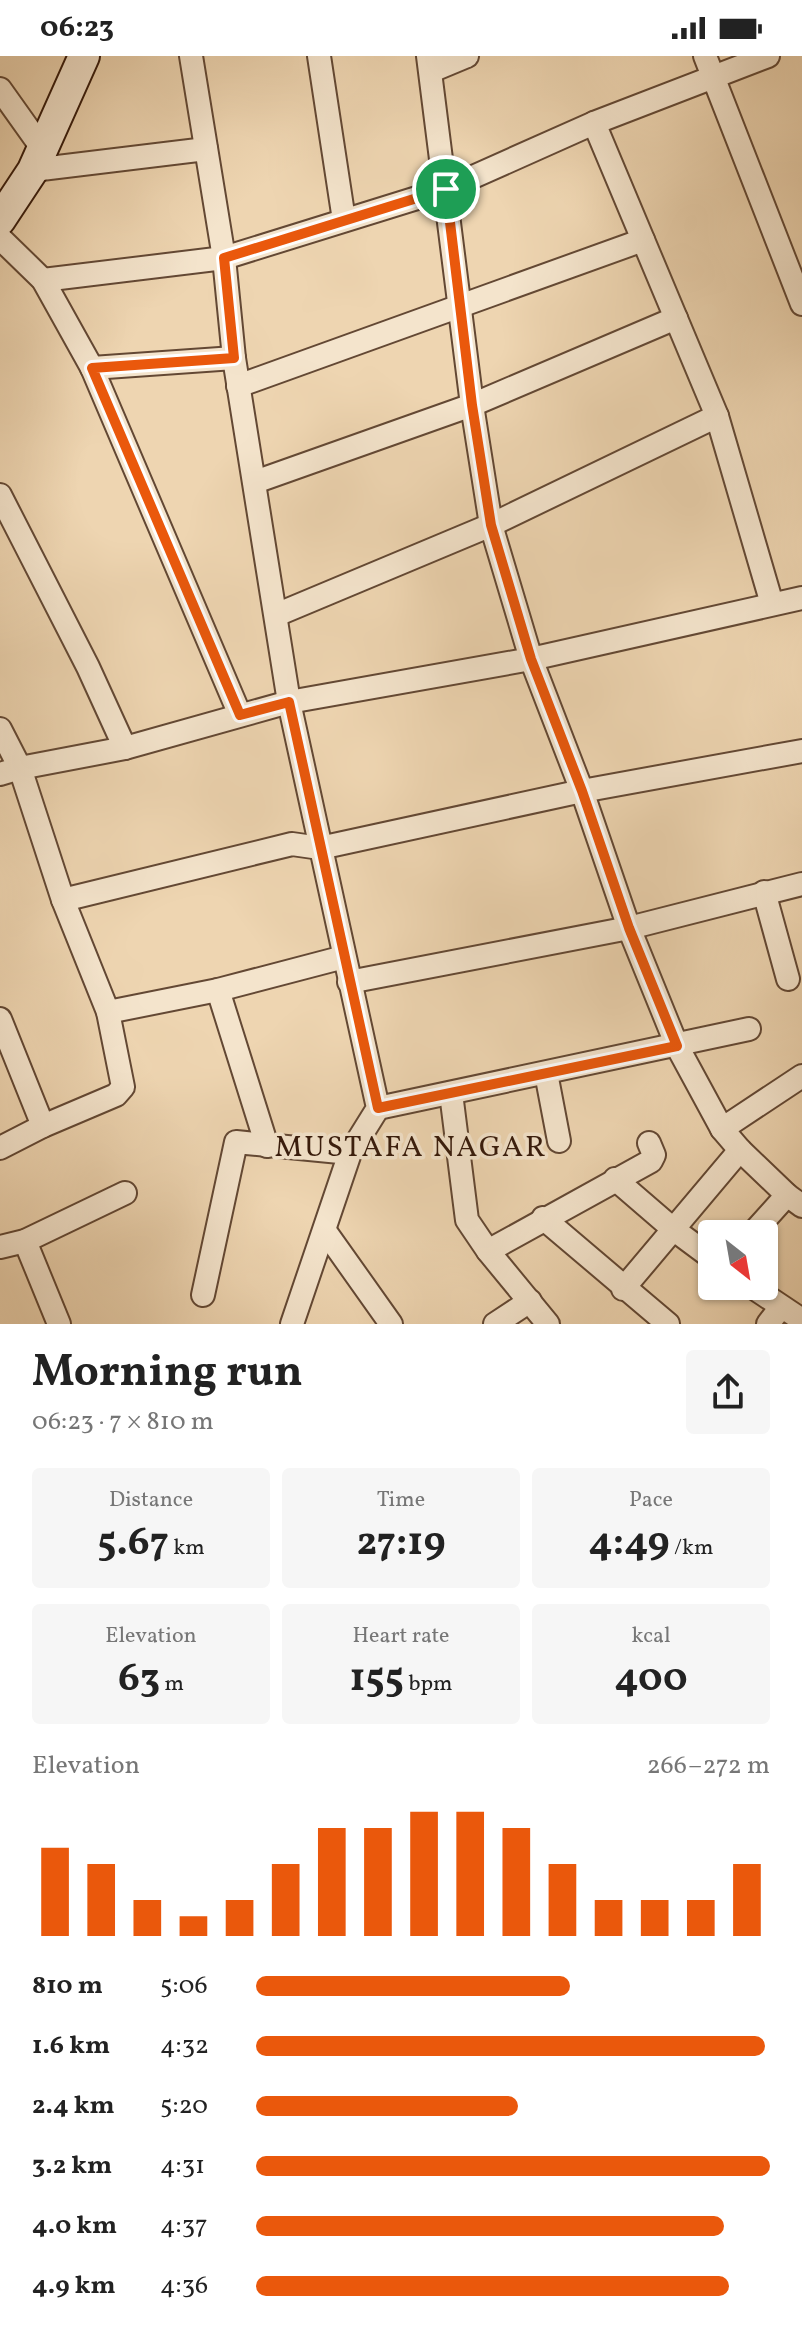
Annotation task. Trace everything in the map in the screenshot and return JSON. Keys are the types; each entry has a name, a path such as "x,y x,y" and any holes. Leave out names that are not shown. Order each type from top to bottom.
{"street":[{"path":"0,220 38,159 84,56"},
{"path":"191,56 224,258 238,386 289,702 378,1108 350,1153 292,1324"},
{"path":"319,56 344,220"},
{"path":"467,56 429,64 472,405 491,525 531,659 582,791 629,928 677,1046 722,1129 794,1200 769,1220"},
{"path":"43,280 224,258 446,189 594,123 709,66 768,56"},
{"path":"709,66 802,304"},
{"path":"0,89 38,159"},
{"path":"594,123 717,416 772,604"},
{"path":"38,159 206,149"},
{"path":"0,238 43,280 92,368 240,715"},
{"path":"238,386 643,240"},
{"path":"255,482 472,405 676,318"},
{"path":"92,368 234,358"},
{"path":"276,615 491,525 717,416"},
{"path":"0,495 88,667 125,748"},
{"path":"10,771 125,748 289,702 531,659 802,598"},
{"path":"0,729 10,771 108,1012 123,1087 116,1095 0,1148"},
{"path":"63,900 292,844 320,848 582,791 802,751"},
{"path":"349,982 629,928 802,884"},
{"path":"764,892 788,979"},
{"path":"108,1012 218,990 344,957"},
{"path":"218,990 267,1146"},
{"path":"0,1019 43,1126"},
{"path":"378,1108 749,1029"},
{"path":"546,1073 559,1141"},
{"path":"722,1129 802,1076"},
{"path":"451,1093 467,1220 488,1251 548,1324"},
{"path":"203,1295 236,1142 350,1153"},
{"path":"488,1251 651,1161 654,1155 649,1143"},
{"path":"623,1289 740,1150"},
{"path":"615,1179 698,1248"},
{"path":"0,1247 25,1241 125,1193"},
{"path":"543,1218 623,1289 668,1324"},
{"path":"325,1231 391,1324"},
{"path":"25,1241 59,1324"},
{"path":"762,1300 775,1316 802,1320"},
{"path":"495,1324 530,1301"}],"district":[{"name":"MUSTAFA NAGAR","path":"411,1148"}],"route":[{"path":"446,189 472,405 491,525 531,659 582,791 629,928 677,1046 378,1108 289,702 240,715 92,368 234,358 224,258 446,189"}]}
